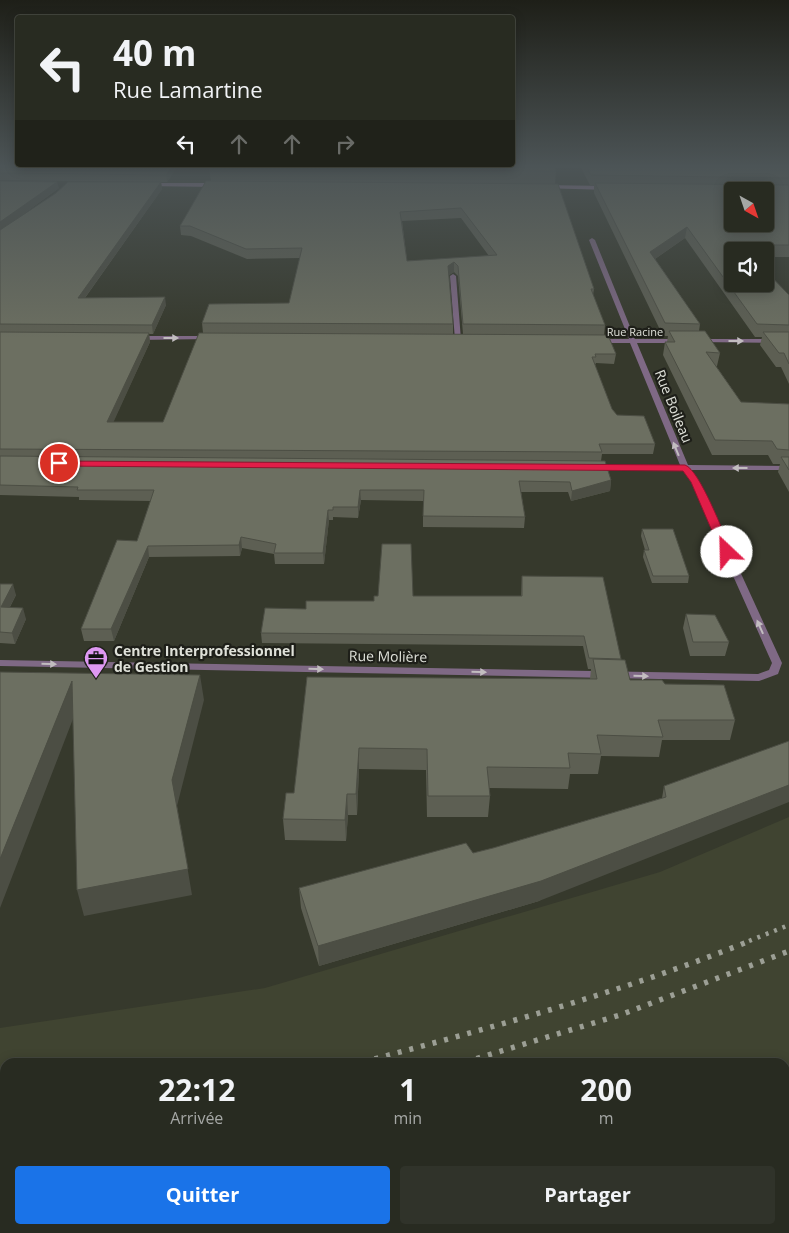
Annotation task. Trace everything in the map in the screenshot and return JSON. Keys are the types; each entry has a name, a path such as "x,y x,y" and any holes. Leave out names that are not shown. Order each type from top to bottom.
{"street":[{"name":"Rue Boileau","path":"592,240 685,468 695,482 776,663 774,672"},
{"path":"453,276 458,340"},
{"path":"128,338 215,338"},
{"path":"449,340 468,340"},
{"name":"Rue Racine","path":"585,341 789,341"},
{"path":"588,467 789,468"},
{"name":"Rue Molière","path":"0,663 759,678 774,672"}],"shaded area":[{"path":"789,817 789,1058 0,1058 0,1028 265,988 660,872"}],"building":[{"path":"10,224 131,224 78,298 165,297 152,325 0,324 0,230"},
{"path":"181,224 402,224 407,261 497,255 473,224 572,224 594,289 591,289 605,325 463,324 458,266 454,262 448,266 453,324 202,323 209,304 289,303 302,248 246,249 190,226 180,226"},
{"path":"615,224 724,224 724,232 774,232 774,224 789,224 789,245 774,245 774,242 724,242 724,278 687,227 650,252 700,324 665,323"},
{"path":"774,279 789,295 789,325 757,324 734,292 774,292"},
{"path":"669,331 705,331 720,353 706,352 741,402 789,404 789,450 777,449 772,441 715,440 665,342 675,342"},
{"path":"0,332 149,333 107,422 163,422 199,333 608,335 616,354 595,354 596,357 592,357 612,409 617,415 644,416 655,444 599,444 602,452 0,449"},
{"path":"763,332 789,332 789,364 784,353 779,353"},
{"path":"0,456 605,461 611,480 572,491 570,482 519,481 525,517 423,516 424,490 360,490 358,507 333,507 333,510 328,510 323,553 274,553 276,544 241,537 239,545 148,546 111,629 81,629 117,540 137,541 154,490 77,490 78,487 0,485"},
{"path":"781,457 789,457 789,470"},
{"path":"642,529 673,529 689,576 653,576 644,550 649,550"},
{"path":"382,544 411,544 413,596 522,596 522,576 603,577 621,659 589,658 584,636 261,633 265,608 306,609 306,601 374,601 374,596 378,596"},
{"path":"0,584 13,584 1,607 23,608 12,633 0,632"},
{"path":"686,614 715,615 729,642 693,642"},
{"path":"593,659 625,660 630,680 662,680 665,684 724,685 735,720 658,720 663,737 597,735 601,754 568,753 570,768 487,767 490,796 428,796 427,749 359,748 356,794 347,794 345,820 283,819 286,793 294,793 307,677 597,679"},
{"path":"0,672 200,675 172,780 188,869 77,890 72,681 0,859"},
{"path":"789,741 789,785 541,881 318,946 299,888 466,843 473,853 666,797 664,786"}],"railway":[{"path":"749,941 789,925"},
{"path":"377,1058 608,992 752,940"},
{"path":"478,1058 620,1015 789,951"}],"place":[{"name":"Centre Interprofessionnel de Gestion","path":"96,679"}],"route":[{"path":"59,463 685,468 695,482 727,552"}]}
